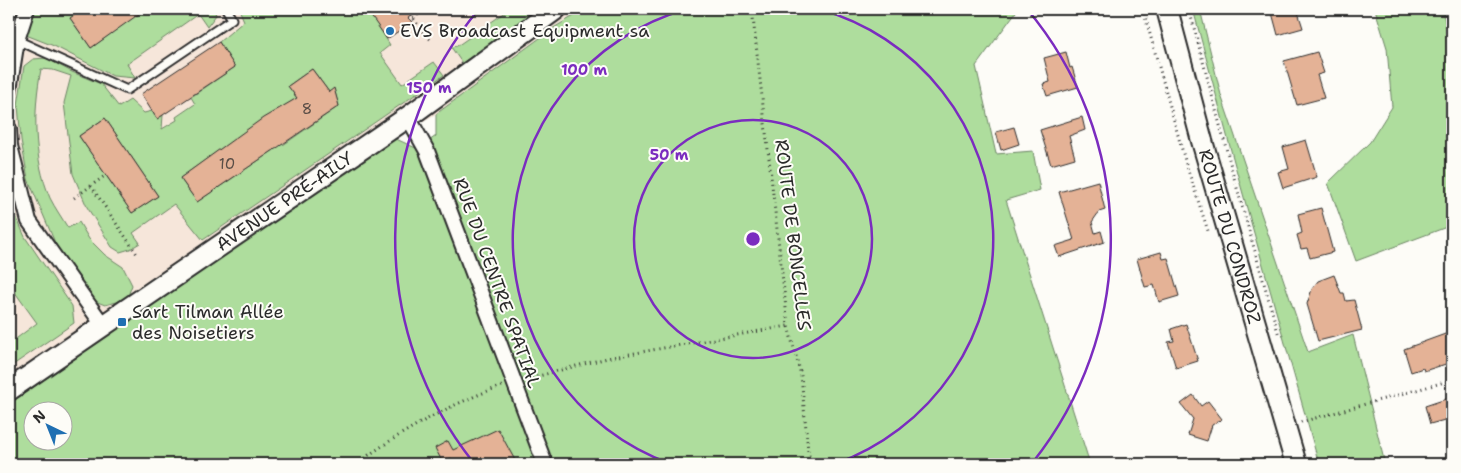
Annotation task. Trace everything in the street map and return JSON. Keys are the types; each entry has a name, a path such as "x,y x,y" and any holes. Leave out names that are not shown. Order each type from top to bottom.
{"street":[{"path":"9,90 17,40 27,9"},
{"name":"AVENUE PRÉ-AILY","path":"9,389 408,117 556,9"},
{"name":"ROUTE DU CONDROZ","path":"1167,9 1202,141 1294,424 1296,464"},
{"name":"RUE DU CENTRE SPATIAL","path":"408,117 428,151 545,464"},
{"path":"9,129 10,146 29,221 103,325"}],"lane":[{"path":"17,40 127,90 232,19 226,9"}],"path":[{"path":"426,9 412,17 431,40"},
{"name":"ROUTE DE BONCELLES","path":"752,9 788,326 801,375 811,464"},
{"path":"1143,9 1183,156 1212,241"},
{"path":"1189,9 1281,342"},
{"path":"74,198 106,175"},
{"path":"91,186 138,254"},
{"path":"356,464 396,437 441,412 478,394 513,382 607,358 788,326"},
{"path":"1294,424 1452,380"},
{"path":"1294,424 1301,412"},
{"path":"1294,424 1306,430"}],"shaded area":[{"path":"9,9 586,9 555,27 436,114 394,138 9,404"}],"green space":[{"path":"36,9 83,9 70,18 91,48 144,9 214,9 216,15 207,27 198,14 127,64 135,78 113,76 54,46 26,35"},
{"path":"239,9 368,9 390,45 380,53 402,84 434,62 444,75 203,240 174,204 133,233 140,243 120,252 112,247 87,207 73,174 64,103 71,76 53,70 41,69 38,85 36,134 40,166 50,198 68,228 79,222 89,239 105,255 123,267 132,285 128,296 117,302 105,305 90,299 56,245 28,179 21,140 18,105 24,66 33,59 46,58 72,72 101,84 119,107 130,100 144,113 152,111 157,119 163,115 162,129 177,120 176,117 195,104 191,97 235,67 219,42 244,21","holes":["312,69 329,92 334,89 339,106 283,145 277,139 274,150 197,202 180,178 256,124 297,98 288,86","105,118 158,196 132,213 79,136"]},
{"path":"510,9 540,9 462,63 451,47 457,46"},
{"path":"586,9 1018,9 976,66 996,154 1033,151 1040,190 1006,200 1090,464 9,464 9,404 394,138 418,149 436,136 436,114 555,27"},
{"path":"1193,9 1200,9 1221,95 1308,352 1353,335 1385,464 1319,464"},
{"path":"1375,9 1442,9 1452,51 1452,225 1356,261 1328,183 1370,142 1392,107 1387,48"},
{"path":"9,200 25,237 72,306 74,323 10,367 9,344 37,323 14,291 9,294"}],"building":[{"path":"83,9 146,9 91,48 70,18"},
{"name":"EVS Broadcast Equipment sa","path":"366,9 420,9 408,18 412,22 387,39"},
{"path":"1271,9 1297,9 1303,28 1278,35"},
{"path":"219,42 235,67 157,119 141,94"},
{"path":"1066,52 1078,87 1047,96 1043,84 1050,82 1044,58"},
{"path":"1317,52 1324,73 1317,75 1324,98 1297,105 1284,61"},
{"path":"312,69 329,92 334,88 339,106 197,202 180,178 263,118 297,98 288,86"},
{"path":"1082,117 1085,130 1069,136 1075,158 1051,165 1040,130"},
{"path":"105,118 158,196 132,213 79,136"},
{"path":"1014,127 1019,144 1001,150 996,132"},
{"path":"1306,140 1317,177 1283,188 1278,172 1289,169 1283,147"},
{"path":"1098,181 1105,210 1099,212 1092,222 1095,233 1101,231 1104,242 1059,257 1055,246 1074,240 1059,192"},
{"path":"1321,208 1333,252 1310,258 1307,248 1301,249 1297,235 1302,233 1298,214"},
{"path":"1161,252 1163,259 1168,258 1179,296 1159,302 1154,285 1145,287 1137,259"},
{"path":"1334,275 1341,293 1344,293 1346,301 1354,300 1362,330 1318,341 1307,304 1312,289 1318,281"},
{"path":"1186,324 1198,361 1176,368 1168,342 1174,341 1171,329"},
{"path":"1448,333 1452,345 1452,362 1424,371 1423,368 1411,372 1404,349"},
{"path":"1193,395 1201,406 1208,401 1222,419 1212,425 1207,441 1188,435 1193,419 1181,404"},
{"path":"1452,397 1452,418 1430,424 1425,406"},
{"path":"498,429 517,464 453,464 451,458 443,463 435,448 448,441 453,450"}],"place":[{"name":"EVS Broadcast Equipment sa","path":"390,31"},
{"name":"Sart Tilman Allée des Noisetiers","path":"122,322"}]}
